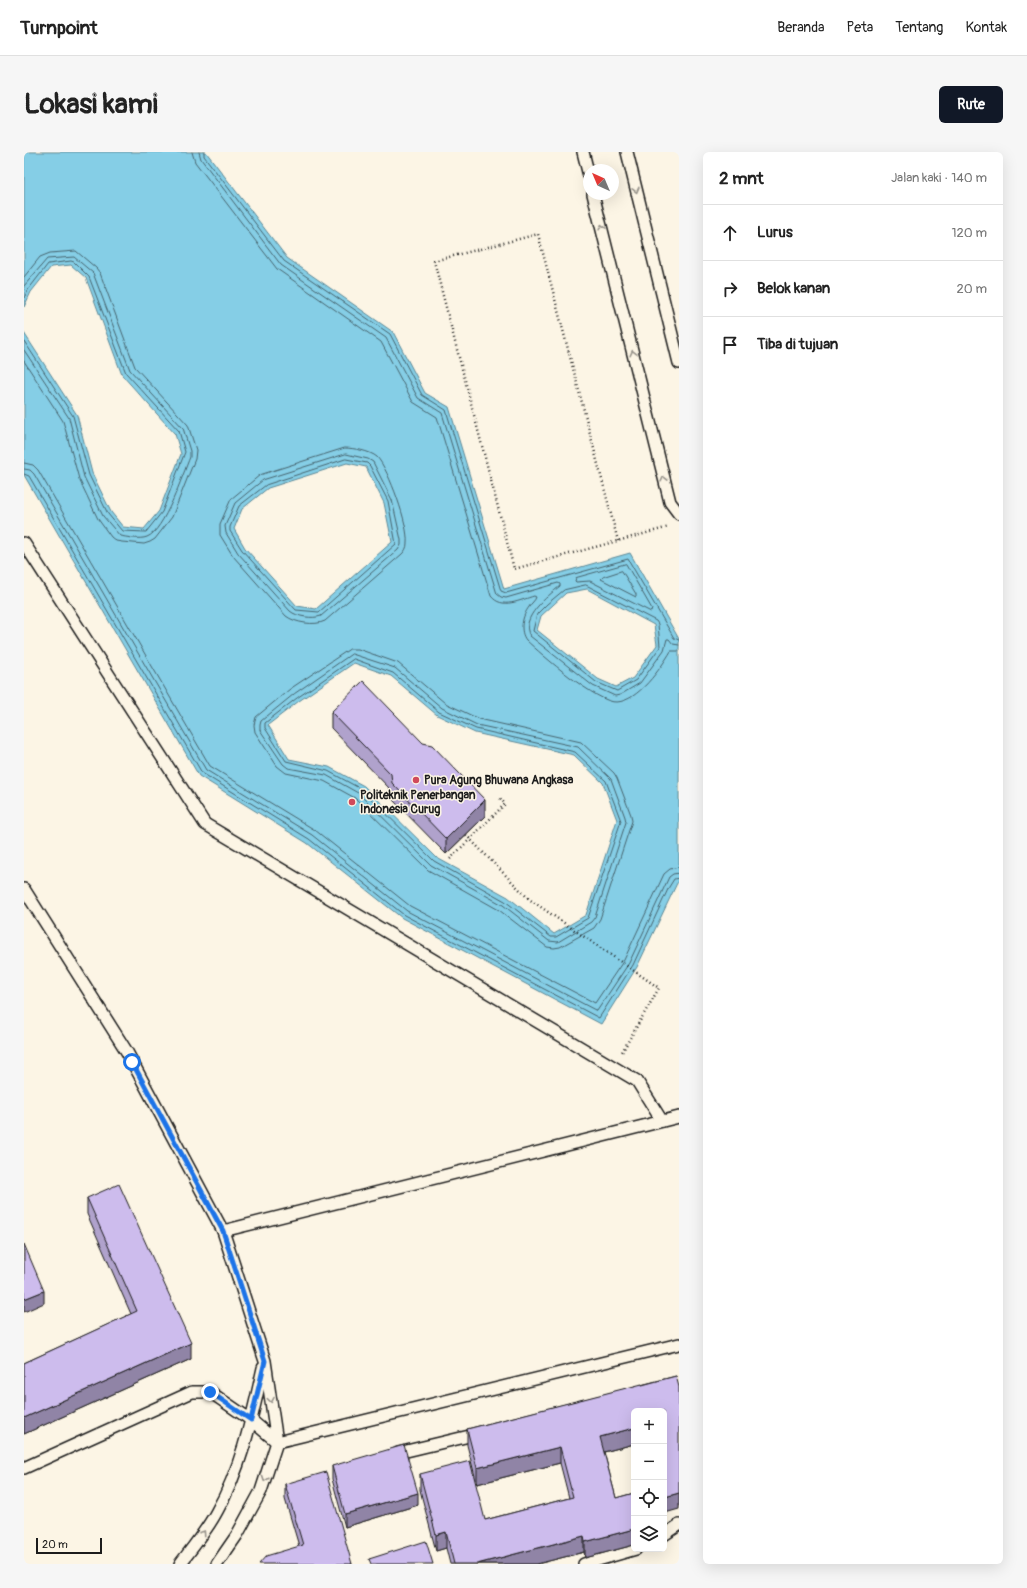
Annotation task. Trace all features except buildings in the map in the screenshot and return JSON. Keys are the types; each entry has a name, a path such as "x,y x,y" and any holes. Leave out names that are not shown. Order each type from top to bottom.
{"lane":[{"path":"583,152 586,164"},
{"path":"627,152 679,363"},
{"path":"594,200 670,502 679,514"},
{"path":"24,543 205,824 637,1081 662,1121"},
{"path":"24,889 127,1052 223,1231 265,1361 277,1442 261,1491 236,1535 217,1564"},
{"path":"223,1231 679,1117"},
{"path":"277,1442 679,1344"},
{"path":"180,1564 217,1511 236,1471 245,1444 265,1361"},
{"path":"24,1468 192,1392 210,1392 251,1420 277,1442"},
{"path":"398,1453 489,1431"},
{"path":"667,1533 679,1525"},
{"path":"584,1564 631,1550"}],"path":[{"path":"618,541 538,234 434,261 514,569 671,527"},
{"path":"450,859 505,804 500,798"},
{"path":"466,835 529,899 659,988 614,1067"}],"water":[{"path":"24,152 206,152 287,258 393,332 425,393 449,407 504,589 630,553 679,639 679,879 637,967 601,1024 402,918 307,843 199,776 24,475 24,333 77,415 92,473 111,512 123,527 144,529 159,511 181,454 175,434 122,375 86,278 71,265 51,267 31,292 24,307","holes":["347,463 366,467 384,503 392,542 316,609 297,606 245,548 234,529 242,509 268,488","587,589 654,625 657,645 633,678 616,687 598,679 537,630 541,616 566,593","354,663 391,676 437,715 475,733 574,755 603,783 617,820 586,915 554,934 508,897 437,858 364,786 329,767 289,759 268,725 299,701"]}],"place":[{"name":"Pura Agung Bhuwana Angkasa","path":"416,780"},
{"name":"Politeknik Penerbangan Indonesia Curug","path":"352,802"}],"route":[{"path":"132,1062 223,1231 265,1361 251,1420 210,1392"}]}
